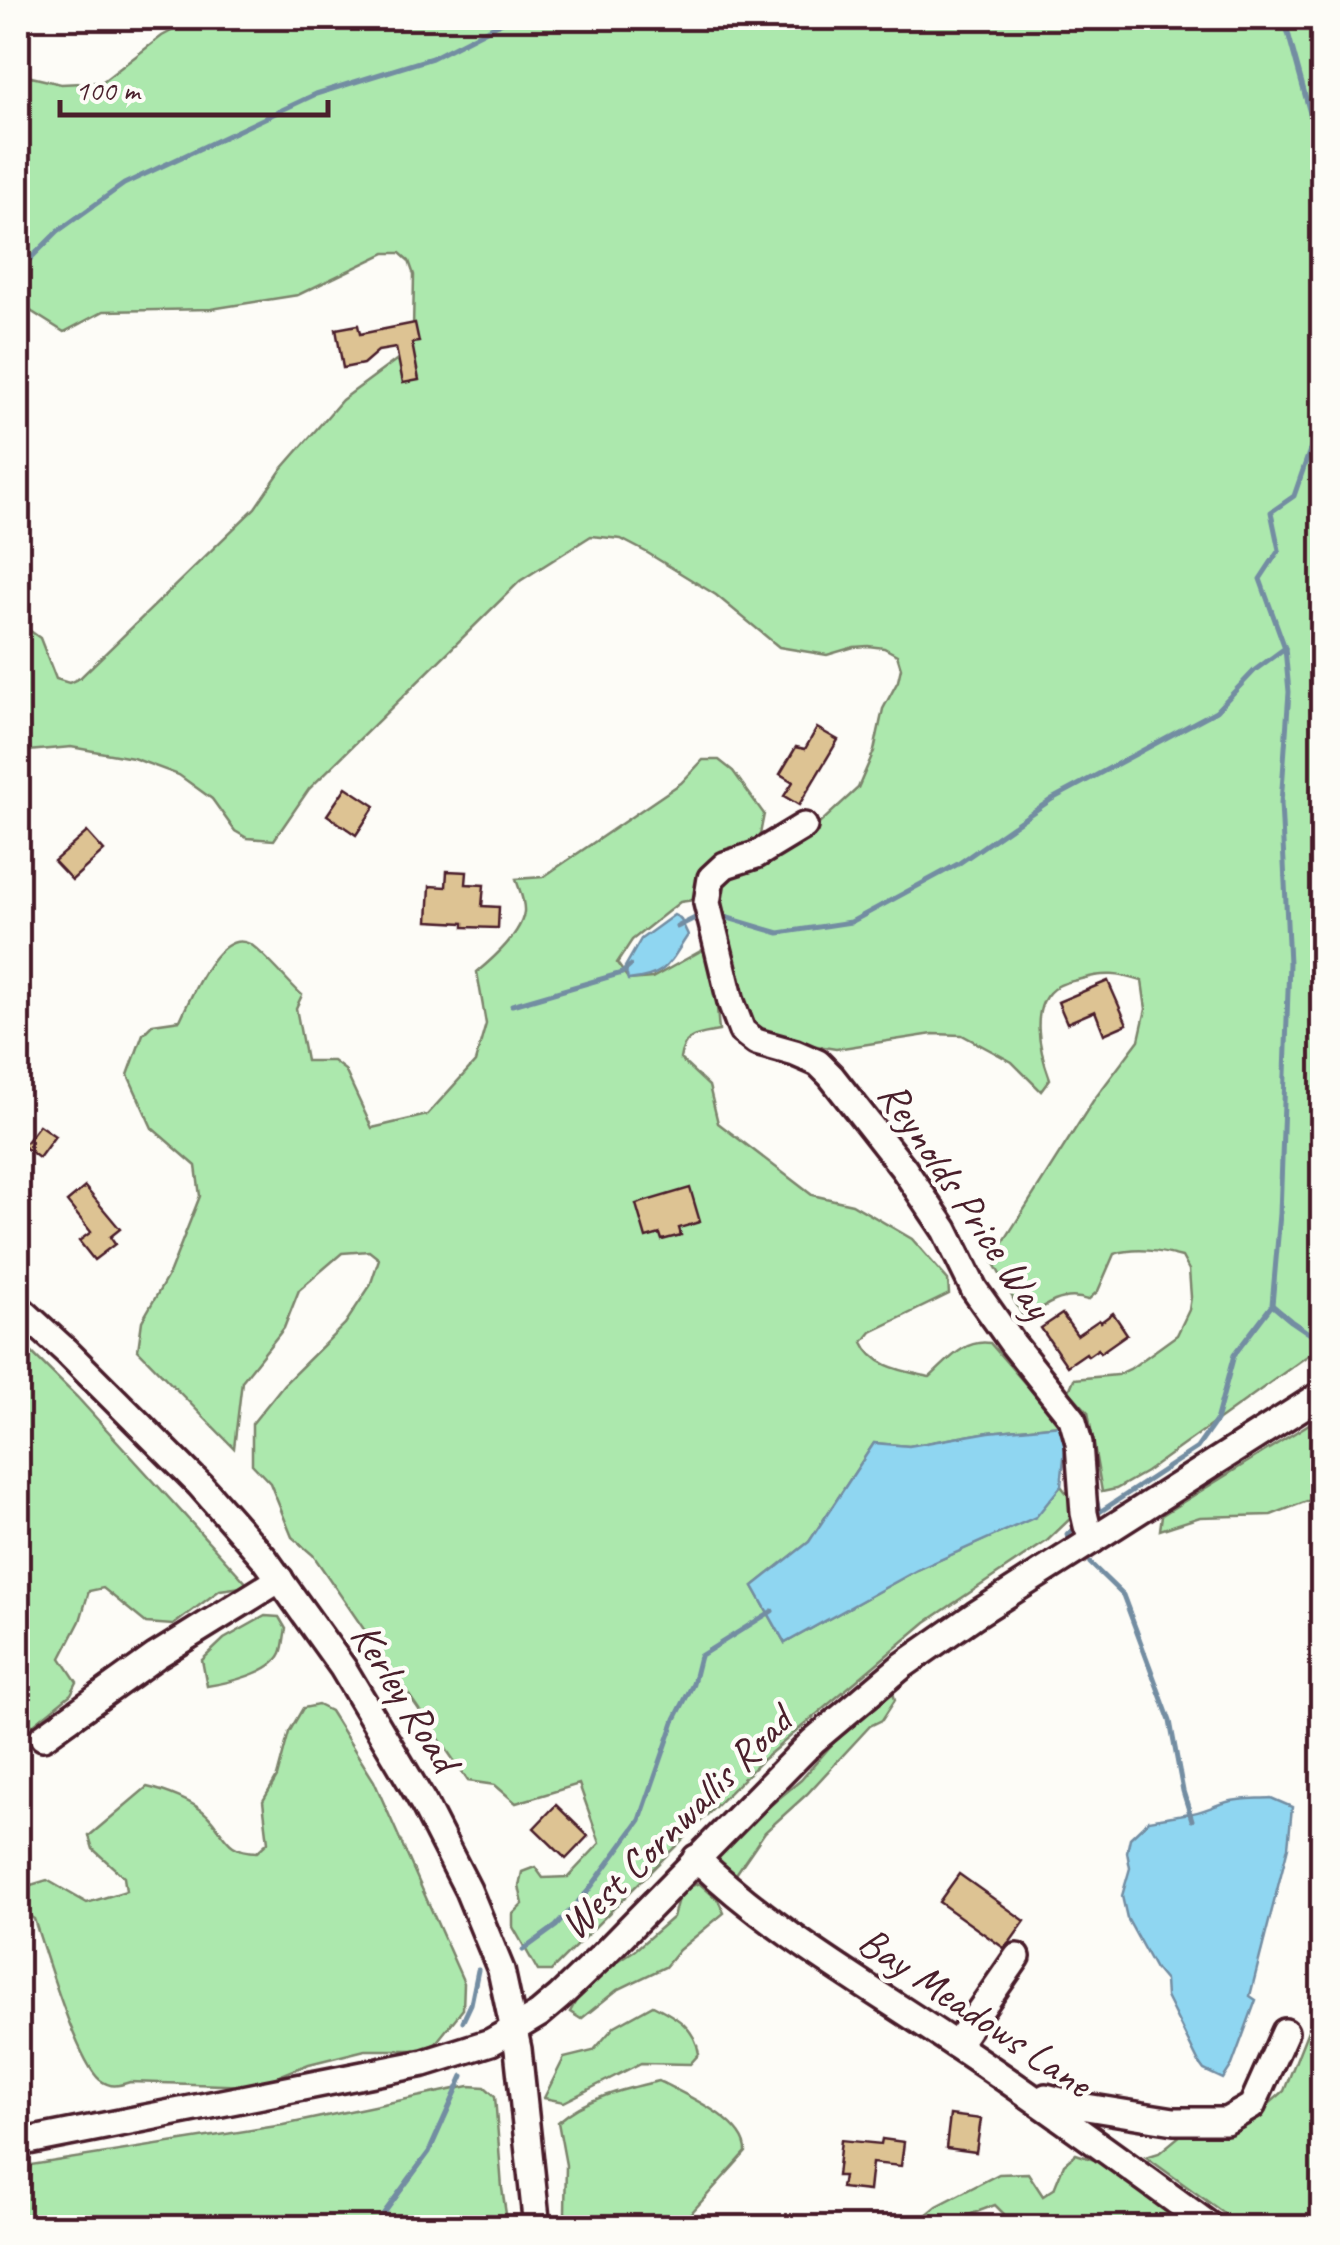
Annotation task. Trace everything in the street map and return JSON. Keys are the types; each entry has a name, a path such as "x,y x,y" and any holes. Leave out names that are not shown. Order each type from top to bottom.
{"street":[{"name":"Reynolds Price Way","path":"804,826 756,855 725,865 711,878 708,903 742,1032 756,1042 818,1063 904,1169 945,1230 974,1289 1072,1418 1079,1443 1086,1526 1093,1540"},
{"name":"Kerley Road","path":"18,1307 200,1485 280,1579 344,1668 424,1804 468,1890 500,1970 514,2029 537,2228"},
{"name":"West Cornwallis Road","path":"18,2143 424,2063 490,2042 514,2029 558,1998 812,1741 902,1666 974,1615 1322,1394"},
{"path":"44,1737 156,1656 280,1579"},
{"name":"Bay Meadows Lane","path":"696,1858 748,1905 1040,2101 1213,2228"},
{"path":"956,2045 1017,1957"},
{"path":"1040,2101 1046,2097 1174,2121 1226,2121 1252,2106 1285,2032"}],"green space":[{"path":"196,18 1322,18 1322,1348 1146,1472 1116,1489 1102,1492 1088,1412 1069,1391 1074,1379 1117,1375 1130,1369 1177,1335 1189,1310 1189,1270 1182,1257 1165,1253 1140,1250 1114,1254 1098,1291 1088,1300 1063,1298 1025,1320 992,1260 1093,1101 1139,1040 1146,1009 1142,981 1097,975 1058,986 1048,994 1042,1004 1039,1029 1050,1079 1041,1091 1012,1062 962,1035 933,1034 836,1049 779,1040 755,1023 740,999 715,897 680,902 632,940 617,963 629,980 652,978 706,948 714,972 719,1031 688,1040 680,1059 709,1086 718,1123 812,1195 852,1204 912,1239 948,1280 949,1294 871,1332 863,1342 868,1351 891,1367 930,1377 964,1348 990,1343 1061,1425 909,1446 874,1443 809,1542 753,1586 785,1643 917,1570 1035,1517 1061,1486 1072,1500 1072,1517 1047,1541 926,1622 760,1762 551,1971 538,1971 513,1927 513,1914 523,1904 519,1886 522,1872 535,1867 543,1878 568,1877 600,1843 579,1784 516,1803 495,1785 468,1781 313,1555 292,1537 270,1483 252,1464 252,1424 284,1384 345,1324 370,1286 379,1259 369,1251 342,1253 299,1290 284,1328 242,1381 234,1448 138,1350 142,1321 170,1272 200,1196 196,1166 152,1128 128,1075 143,1034 153,1024 180,1020 216,955 238,942 255,947 302,995 296,1008 306,1061 333,1061 345,1070 372,1128 427,1115 475,1062 486,1024 477,972 506,945 522,920 524,904 516,879 543,877 681,783 703,760 719,760 733,771 764,814 755,860 804,838 858,788 874,751 883,709 901,668 897,655 884,648 854,647 827,655 779,647 716,595 646,552 621,539 591,536 520,581 309,789 274,840 247,838 235,831 212,799 179,775 133,758 71,747 28,751 18,760 18,622 40,638 56,679 69,683 80,678 255,508 281,470 342,400 403,355 413,331 414,275 409,261 400,253 385,253 298,295 211,309 104,311 64,332 18,303 18,70 23,75 61,84 102,82 162,36"},
{"path":"18,1339 77,1397 249,1586 220,1590 173,1625 146,1623 103,1588 89,1591 80,1621 61,1658 77,1682 71,1694 18,1737"},
{"path":"1322,1416 1322,1501 1307,1501 1271,1515 1200,1517 1160,1530 1162,1515"},
{"path":"265,1616 279,1617 286,1629 276,1660 248,1676 207,1686 202,1660 224,1639"},
{"path":"893,1692 895,1700 882,1720 870,1726 807,1794 765,1832 734,1877 714,1864 737,1833 801,1780 841,1734"},
{"path":"318,1705 330,1711 374,1781 464,1983 463,2009 435,2044 420,2050 365,2050 309,2064 254,2086 104,2083 91,2069 72,2029 34,1919 22,1911 21,1888 47,1880 87,1903 126,1891 124,1877 93,1849 89,1836 147,1787 195,1806 232,1845 257,1852 268,1842 263,1801 277,1777 289,1732 303,1708"},
{"path":"699,1883 718,1900 724,1913 679,1950 665,1967 617,1990 581,2019 570,2012 579,1995 604,1970 635,1950 673,1917 680,1891"},
{"path":"653,2005 689,2030 699,2054 690,2064 641,2063 564,2102 544,2098 564,2058 593,2051 615,2026"},
{"path":"1322,2018 1322,2227 1243,2227 1146,2157 1159,2153 1182,2134 1226,2130 1252,2119 1284,2091 1310,2025"},
{"path":"659,2081 726,2119 744,2141 746,2152 692,2212 669,2227 581,2227 565,2212 566,2165 558,2122 593,2101"},
{"path":"469,2086 485,2087 495,2096 508,2227 18,2227 18,2167 283,2125"},
{"path":"1076,2154 1119,2172 1184,2227 996,2227 1004,2214 995,2205 937,2227 910,2228 937,2206 999,2174 1028,2173 1043,2196 1054,2189 1064,2164"}],"water":[{"path":"674,915 680,918 688,935 676,954 659,972 628,980 625,967 641,939"},
{"path":"1061,1425 1065,1449 1061,1486 1036,1517 917,1570 785,1643 753,1586 809,1542 874,1443 909,1446"},
{"path":"1271,1798 1292,1807 1288,1847 1250,1996 1256,2000 1223,2079 1204,2070 1199,2063 1166,1997 1165,1981 1127,1918 1122,1896 1130,1868 1127,1852 1130,1838 1149,1820 1232,1801"}],"building":[{"path":"415,323 419,342 412,343 419,380 403,383 396,348 378,351 363,364 343,368 336,329 358,325 360,334"},
{"path":"817,728 838,740 799,805 784,796 793,782 780,774 796,747 805,749"},
{"path":"346,787 375,806 356,835 327,815"},
{"path":"87,832 104,851 72,880 54,861"},
{"path":"447,871 467,872 466,884 484,885 482,906 499,907 498,928 428,921 430,886 446,887"},
{"path":"1108,981 1127,1024 1104,1034 1095,1011 1067,1023 1058,1002"},
{"path":"39,1125 55,1136 39,1158 23,1146"},
{"path":"85,1187 120,1229 110,1237 115,1244 94,1260 79,1241 91,1232 67,1202"},
{"path":"690,1188 700,1222 679,1228 681,1235 662,1240 660,1234 646,1238 636,1204"},
{"path":"1113,1313 1127,1334 1100,1353 1098,1349 1088,1356 1086,1353 1067,1366 1041,1328 1062,1314 1077,1335"},
{"path":"556,1805 588,1836 566,1859 534,1828"},
{"path":"959,1874 1025,1921 1004,1948 939,1902"},
{"path":"950,2115 981,2119 976,2152 946,2148"},
{"path":"882,2139 904,2142 901,2166 872,2163 869,2191 841,2188 843,2176 837,2176 841,2140 881,2144"}],"waterway":[{"path":"18,271 58,231 124,184 316,94 432,58 510,18"},
{"path":"1284,18 1322,157"},
{"path":"1095,1515 1197,1448 1216,1421 1234,1355 1272,1305 1280,1214 1289,963 1281,803 1289,692 1285,648 1260,579 1279,550 1271,512 1294,496 1322,415"},
{"path":"718,915 779,933 851,922 958,864 1052,799 1216,711 1255,670 1285,648"},
{"path":"677,927 703,914"},
{"path":"512,1005 622,973 630,966"},
{"path":"1272,1305 1322,1342"},
{"path":"1094,1490 1099,1511"},
{"path":"1068,1536 1078,1526"},
{"path":"1090,1563 1123,1595 1170,1721 1192,1820"},
{"path":"523,1950 556,1926 588,1891 640,1820 675,1719 693,1684 700,1656 772,1611"},
{"path":"463,2021 478,1970"},
{"path":"373,2228 429,2152 463,2076"}]}
